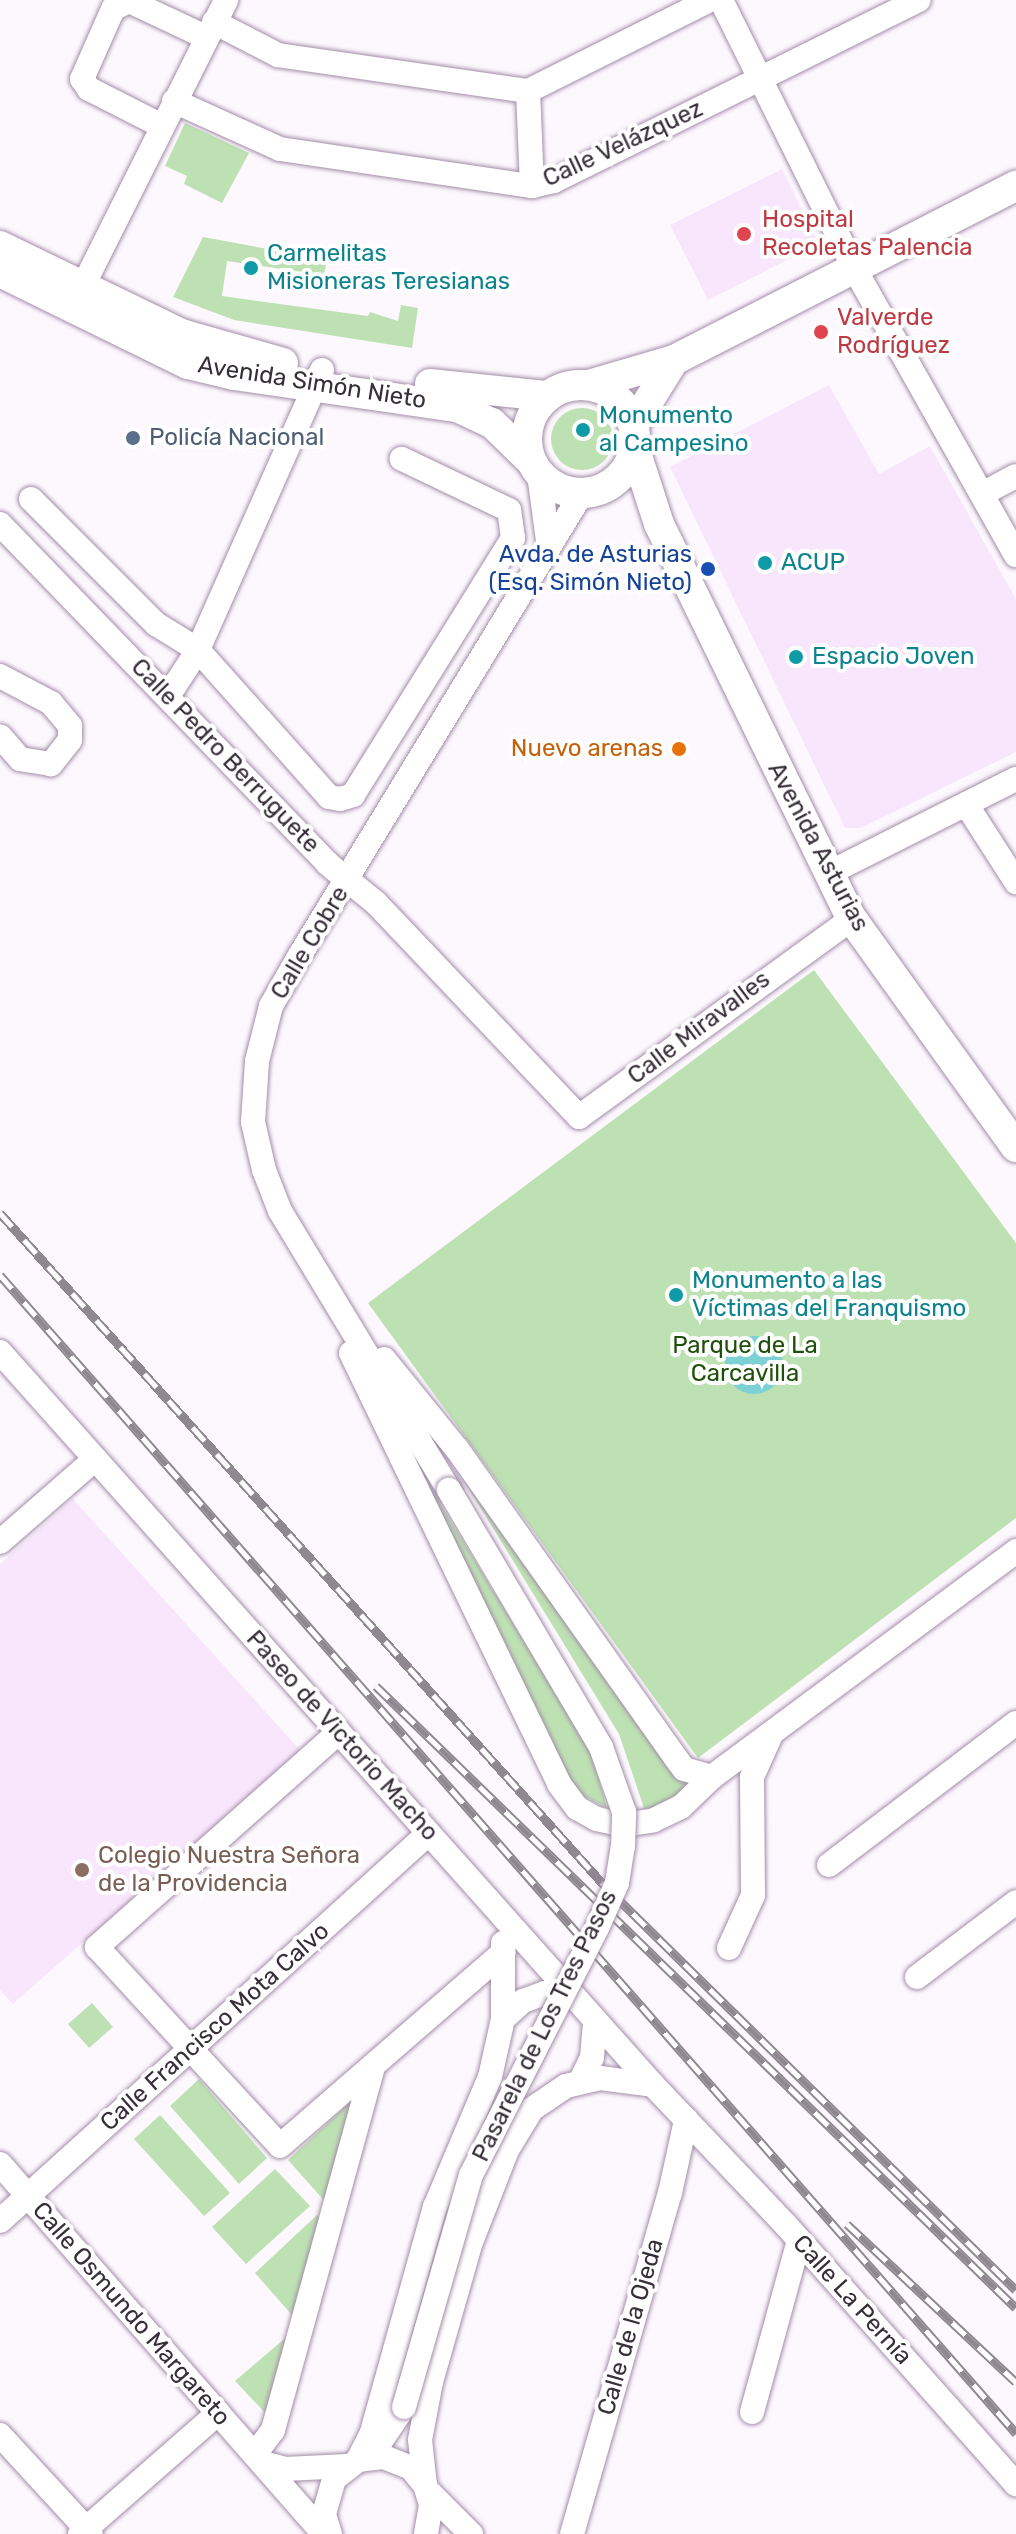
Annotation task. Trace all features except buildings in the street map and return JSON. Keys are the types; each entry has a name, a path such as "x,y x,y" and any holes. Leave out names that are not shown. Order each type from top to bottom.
{"main road":[{"path":"659,524 592,491 566,491 535,467 528,425 547,396 560,388 589,385 674,360 853,266 1012,190"},
{"name":"Avenida Simón Nieto","path":"0,246 181,334 319,377 457,407 492,423 535,467"},
{"path":"0,256 49,281 82,288"},
{"name":"Avenida Simón Nieto","path":"0,272 188,364 234,375 319,377 547,396"},
{"path":"592,491 623,474 634,437 674,360"},
{"path":"589,385 617,398 634,437"},
{"name":"Avenida Asturias","path":"634,437 659,524 852,919 1015,1143"}],"street":[{"path":"82,288 160,125 226,0"},
{"path":"160,125 89,89 82,79 113,9 129,1 278,55 528,91 710,0"},
{"path":"721,0 853,266 1016,555"},
{"name":"Calle Velázquez","path":"174,101 280,149 532,186 554,181 918,0"},
{"path":"528,91 532,186"},
{"path":"168,696 198,650 319,377"},
{"path":"31,499 156,624 198,650 329,797 353,795 513,538 509,510 402,459"},
{"path":"535,467 548,541"},
{"path":"982,494 1016,476"},
{"name":"Calle Cobre","path":"449,1490 280,1211 264,1170 253,1122 257,1061 271,1006 548,541 592,491"},
{"name":"Calle Pedro Berruguete","path":"0,524 328,864 349,878 554,1086"},
{"path":"0,676 51,703 70,726 70,740 51,764 35,765 20,759 0,736"},
{"path":"829,873 1016,779"},
{"path":"966,804 1016,882"},
{"name":"Calle Miravalles","path":"554,1086 579,1117 852,919"},
{"path":"321,1279 457,1449 684,1769 712,1777"},
{"path":"321,1279 371,1398 559,1784 577,1808 624,1825 654,1820 681,1807 712,1777 1016,1551"},
{"name":"Paseo de Victorio Macho","path":"1,1356 686,2120"},
{"path":"0,1542 95,1459"},
{"name":"Pasarela de Los Tres Pasos","path":"358,2461 404,2407 471,2175 597,1928 617,1883 623,1847 624,1812 601,1747 449,1490"},
{"path":"829,1865 1016,1723"},
{"path":"339,1732 97,1947 280,2146 504,1952"},
{"path":"729,1948 753,1895 752,1777 771,1735"},
{"name":"Calle Francisco Mota Calvo","path":"0,2221 429,1833"},
{"path":"917,1977 1016,1902"},
{"path":"327,2534 326,2496 358,2461 372,2432 435,2207 490,2077 503,2019 504,1952 496,1909"},
{"path":"503,2019 523,2001 545,1993 575,1997"},
{"path":"581,2080 592,2057 595,2020"},
{"path":"373,2066 273,2430 259,2458 285,2469 358,2461 398,2461 471,2534"},
{"path":"426,2534 431,2520 421,2481 423,2417 471,2242 507,2150 532,2109 535,2091 529,2080 505,2071 490,2077"},
{"path":"532,2109 581,2080 626,2078 653,2085"},
{"name":"Calle La Pernía","path":"686,2120 799,2240 1016,2484"},
{"name":"Calle de la Ojeda","path":"572,2534 670,2193 686,2120"},
{"name":"Calle Osmundo Margareto","path":"0,2164 327,2534"},
{"path":"752,2412 799,2240"},
{"name":"Pasarela de Los Tres Pasos","path":"404,2407 421,2481"},
{"path":"0,2435 86,2532 218,2413"}],"shaded area":[{"name":"Hospital Recoletas Palencia","path":"782,169 819,244 708,300 670,225"},
{"path":"829,385 879,474 930,446 1016,599 1016,752 861,828 845,828 670,467"},
{"name":"Colegio Nuestra Señora de la Providencia","path":"73,1499 300,1750 13,2004 0,1990 0,1564"}],"green space":[{"path":"185,123 249,153 222,203 184,184 187,176 165,166"},
{"path":"203,237 327,260 324,275 227,261 222,296 368,316 370,312 398,321 401,305 418,308 412,348 234,320 173,297"},
{"path":"582,408 604,417 613,439 604,461 582,470 560,461 551,439 560,417"},
{"name":"Parque de La Carcavilla","path":"814,970 1016,1243 1016,1518 698,1758 368,1303"},
{"path":"458,1471 696,1786 645,1811 619,1734"},
{"path":"429,1485 591,1752 607,1808 579,1794 562,1770 423,1488"},
{"path":"92,2003 113,2027 89,2048 68,2024"},
{"path":"199,2079 267,2158 239,2184 170,2106"},
{"path":"359,2094 329,2206 288,2160"},
{"path":"160,2115 230,2193 204,2216 134,2139"},
{"path":"275,2169 310,2206 246,2264 212,2227"},
{"path":"317,2215 324,2222 298,2322 255,2273"},
{"path":"290,2334 271,2419 235,2381"}],"water":[{"path":"754,1336 765,1338 774,1345 781,1354 781,1376 774,1385 765,1392 754,1394 743,1392 734,1385 727,1376 725,1365 727,1354 734,1345 743,1338"}],"railway":[{"path":"0,1213 607,1888 1016,2290"},
{"path":"0,1275 1016,2433"},
{"path":"376,1686 1016,2308"},
{"path":"847,2224 1016,2382"}],"place":[{"name":"Hospital Recoletas Palencia","path":"744,234"},
{"name":"Carmelitas Misioneras Teresianas","path":"251,268"},
{"name":"Valverde Rodríguez","path":"821,332"},
{"name":"Monumento al Campesino","path":"583,430"},
{"name":"Policía Nacional","path":"133,438"},
{"name":"ACUP","path":"765,563"},
{"name":"Avda. de Asturias (Esq. Simón Nieto)","path":"708,569"},
{"name":"Espacio Joven","path":"796,657"},
{"name":"Nuevo arenas","path":"679,749"},
{"name":"Monumento a las Víctimas del Franquismo","path":"676,1295"},
{"name":"Colegio Nuestra Señora de la Providencia","path":"82,1870"}]}
